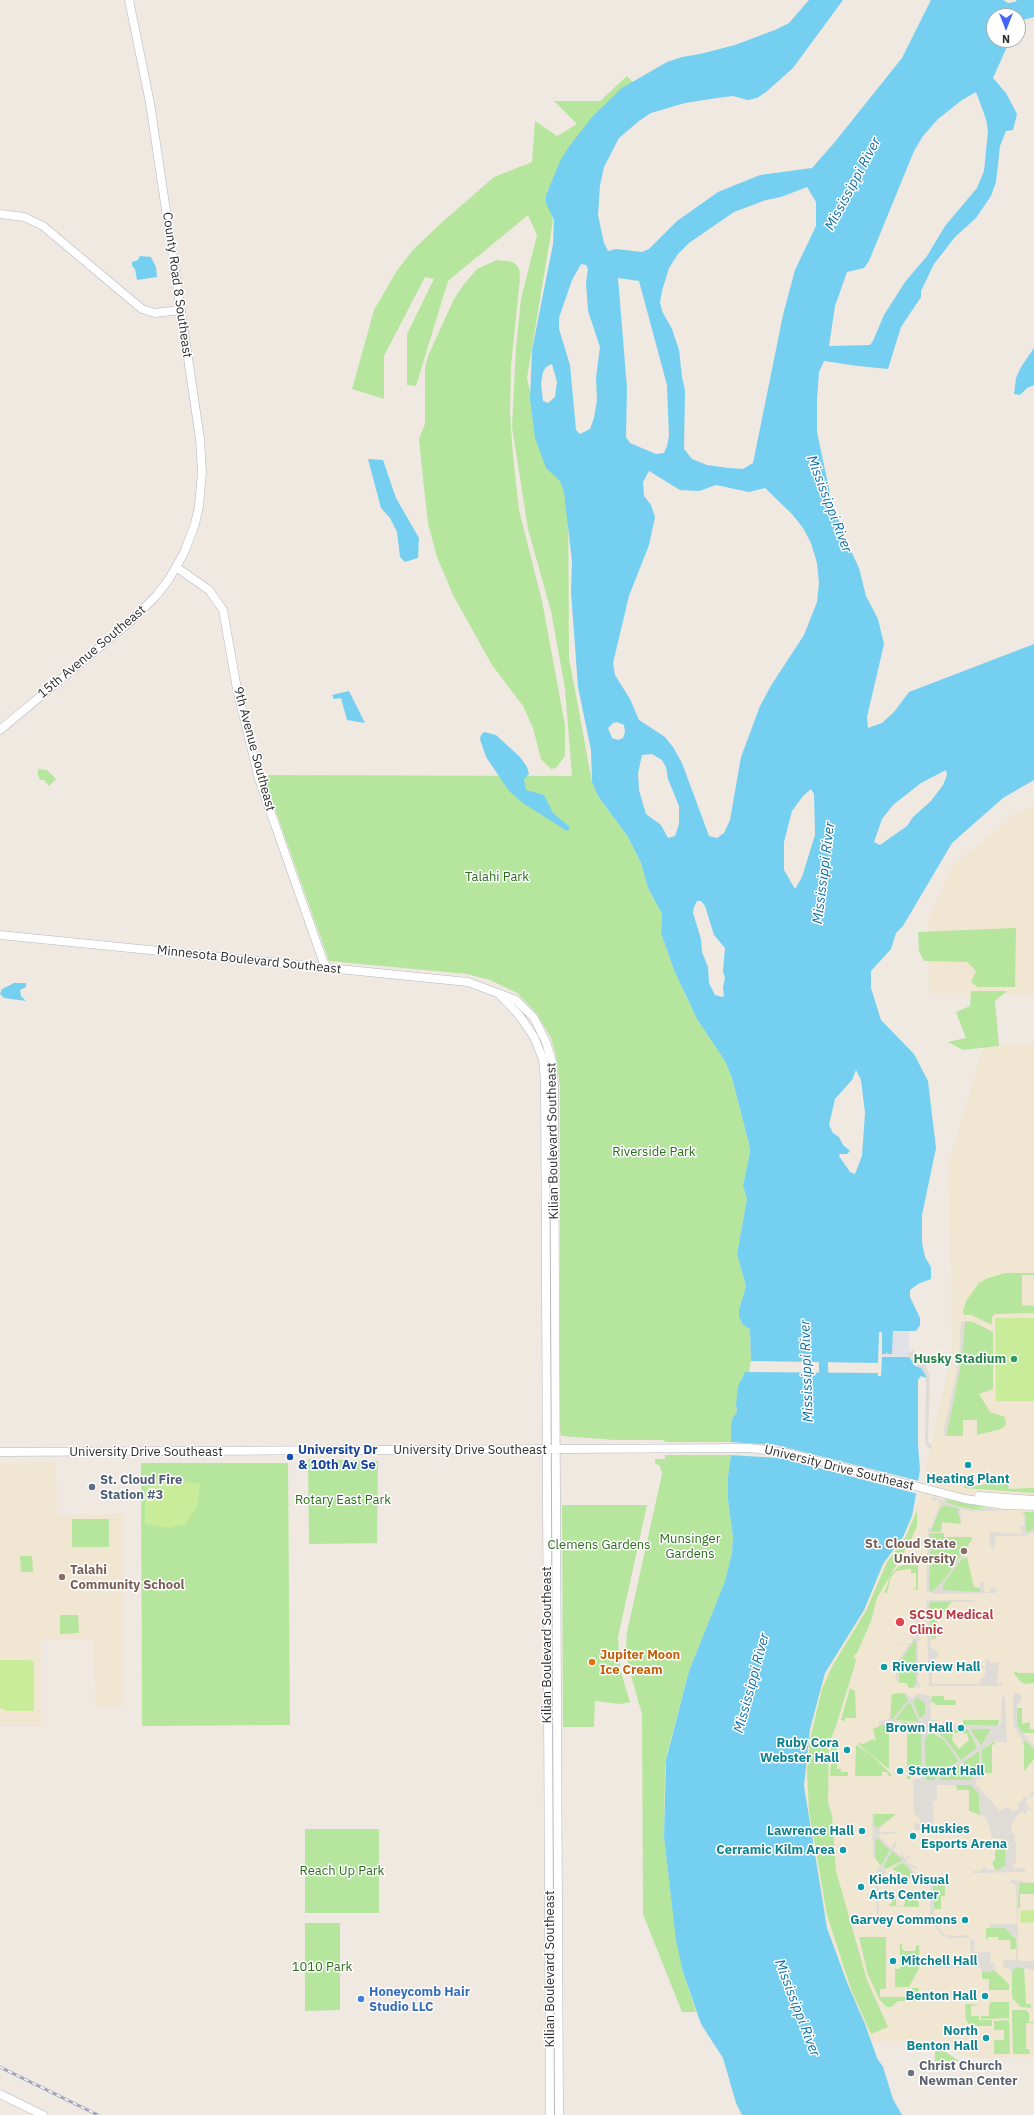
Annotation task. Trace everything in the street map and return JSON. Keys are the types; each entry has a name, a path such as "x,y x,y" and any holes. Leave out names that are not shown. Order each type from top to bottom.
{"street":[{"name":"County Road 8 Southeast","path":"128,0 145,70 200,438 202,472 199,506 195,524 176,567"},
{"path":"0,214 24,217 43,226 142,309 155,313 181,310"},
{"name":"15th Avenue Southeast","path":"0,730 144,609 163,588 176,567"},
{"name":"9th Avenue Southeast","path":"176,567 210,590 223,610 237,689 258,779 323,961 328,968"},
{"name":"Minnesota Boulevard Southeast","path":"0,935 454,980 478,984 497,992"},
{"name":"Kilian Boulevard Southeast","path":"497,992 516,1000 534,1018 546,1042 554,1072 559,2115"},
{"name":"Kilian Boulevard Southeast","path":"497,992 519,1015 534,1037 543,1060 544,1070 550,2115"},
{"name":"University Drive Southeast","path":"0,1452 750,1448 776,1451 946,1494"},
{"path":"946,1494 1034,1500"},
{"path":"946,1494 988,1503 1034,1506"},
{"path":"0,2094 43,2115"}],"shaded area":[{"path":"1034,806 1034,994 929,993 928,920 953,866 1018,812"},
{"name":"St. Cloud State University","path":"1034,1044 1034,2057 969,2058 935,2041 871,2041 827,1928 808,1821 804,1778 810,1729 825,1673 864,1610 878,1573 903,1537 919,1500 952,1351 949,1163 984,1045"},
{"path":"965,1321 961,1363 946,1436 943,1433 959,1362 961,1322"},
{"path":"893,1331 909,1332 909,1357 882,1357 882,1354 886,1354 886,1352 892,1354"},
{"path":"913,1350 924,1360 930,1377 928,1442 932,1445 931,1450 925,1444 926,1378 921,1368 915,1366 909,1357 909,1352"},
{"name":"Talahi Community School","path":"56,1462 57,1515 123,1514 124,1706 95,1706 94,1639 41,1640 41,1726 0,1726 0,1463"},
{"path":"933,1497 959,1507 999,1511 969,1511 960,1509 962,1518 958,1514 958,1508 944,1505 941,1507 930,1533 929,1591 933,1592 945,1579 964,1551 965,1557 962,1558 943,1584 943,1590 980,1592 980,1582 984,1582 984,1592 989,1592 992,1587 996,1589 996,1593 936,1594 926,1591 928,1528 931,1528 940,1504 937,1499 936,1501 931,1500"},
{"path":"1021,1512 1026,1516 1026,1533 1034,1529 1034,1532 1025,1536 997,1536 995,1539 995,1548 992,1548 989,1542 990,1532 1022,1534 1020,1526 1024,1525 1024,1517"},
{"path":"930,1600 973,1600 974,1602 932,1602 929,1604 930,1637 936,1640 931,1640 930,1646 938,1652 938,1657 932,1660 932,1666 936,1667 932,1670 932,1684 979,1684 986,1672 985,1668 980,1668 980,1666 986,1666 986,1660 988,1660 991,1663 999,1662 997,1684 1003,1683 1002,1686 929,1686 926,1602"},
{"path":"918,1608 918,1622 920,1622 920,1626 918,1626 918,1638 921,1640 918,1641 918,1664 920,1667 918,1667 918,1683 920,1683 921,1687 913,1688 916,1683 916,1667 898,1667 898,1681 896,1682 896,1661 898,1661 909,1644 898,1644 911,1643 913,1639 910,1634 916,1638 916,1619 911,1622 911,1609 914,1609 916,1614 916,1609","holes":["916,1640 916,1665 898,1665"]},
{"path":"905,1693 911,1698 917,1695 917,1693 930,1696 931,1720 938,1720 938,1725 958,1725 958,1729 936,1730 948,1742 961,1760 978,1747 968,1729 963,1729 963,1725 998,1726 1001,1724 1002,1698 1005,1696 1007,1743 993,1741 982,1749 982,1777 976,1780 976,1785 1000,1811 1007,1807 1012,1811 1016,1811 1019,1802 1023,1802 1023,1796 1026,1796 1026,1799 1034,1790 1034,1793 1025,1802 1029,1808 1034,1810 1027,1810 1026,1815 1022,1811 1013,1821 1011,1829 1012,1833 1015,1835 1014,1842 1016,1842 1016,1864 1013,1864 1013,1869 1025,1868 1025,1872 972,1873 972,1871 980,1871 984,1867 988,1870 999,1869 1006,1865 1005,1839 992,1838 988,1821 983,1815 981,1817 980,1815 979,1794 971,1785 937,1785 936,1801 933,1801 934,1829 914,1830 914,1823 920,1824 920,1820 914,1813 913,1780 921,1778 921,1727 917,1723 903,1722 891,1723 890,1728 884,1724 879,1726 879,1721 889,1719 890,1705 891,1719 893,1719 908,1700","holes":["917,1697 925,1703 925,1714 922,1717 919,1717 913,1702","910,1702 919,1722 895,1720","971,1729 991,1729 981,1746 979,1745","930,1731 933,1731 944,1740 959,1761 943,1771 935,1780 926,1780 925,1740","979,1751 979,1773 975,1775 963,1762","959,1764 974,1777 971,1780 939,1780 945,1772"]},
{"path":"1015,1693 1019,1693 1022,1698 1017,1706 1017,1726 1034,1746 1034,1749 1025,1739 1024,1744 1022,1744 1023,1739 1020,1737 1013,1725 1013,1697"},
{"path":"872,1813 874,1814 874,1826 878,1828 895,1815 879,1829 881,1832 895,1832 895,1834 880,1834 879,1837 891,1848 896,1840 897,1843 893,1850 902,1857 900,1848 905,1859 909,1855 911,1857 906,1860 908,1864 918,1867 917,1869 911,1867 915,1874 915,1878 906,1865 902,1863 889,1869 903,1860 892,1851 883,1867 887,1872 884,1876 880,1875 881,1871 878,1873 879,1913 877,1914 876,1898 872,1898 872,1894 876,1894 876,1872 890,1850 878,1838 875,1840 875,1858 873,1857"},
{"path":"1011,1880 1034,1882 1019,1883 1018,1886 1018,1961 1034,1961 1034,1970 1015,1967 1012,1972 1003,1967 1003,1960 1015,1960 1017,1940 1005,1928 990,1928 990,1924 1017,1924 1016,1886 1014,1883 1009,1883"},
{"path":"933,1885 935,1924 945,1935 967,1935 970,1940 967,1938 950,1939 942,1935 934,1925 930,1924 930,1886"},
{"path":"970,1940 975,1940 974,1952 991,1952 990,1963 995,1963 995,1969 991,1972 982,1971 980,1967 930,1968 931,1965 971,1965"}],"green space":[{"path":"627,76 639,88 547,190 553,221 527,378 546,462 568,491 569,658 592,782 598,796 628,837 641,863 648,888 662,914 661,933 674,970 697,1019 725,1061 732,1078 749,1144 750,1152 743,1186 747,1199 737,1254 746,1286 739,1310 739,1317 743,1325 750,1329 751,1361 749,1372 741,1379 736,1404 737,1412 732,1419 732,1442 665,1442 664,1440 615,1440 561,1436 560,1087 556,1056 551,1038 537,1014 517,993 490,980 467,974 329,961 263,775 572,776 565,688 551,611 528,529 512,427 516,348 521,299 537,235 528,215 448,281 416,386 407,385 407,334 434,279 425,277 384,356 384,399 352,389 374,310 396,272 413,250 440,224 494,177 532,162 535,121 557,136 577,124 554,101 600,101"},
{"path":"497,260 513,262 519,268 520,278 511,366 510,413 519,510 542,601 565,725 565,756 556,768 551,769 541,759 533,728 523,706 492,665 454,597 437,557 428,523 424,488 419,439 425,424 425,367 428,356 454,299 464,284 477,269"},
{"path":"38,769 47,770 56,779 49,786 44,780 40,780"},
{"path":"1016,928 1015,987 978,987 971,982 976,971 967,962 924,961 919,951 918,932"},
{"path":"971,991 1007,991 995,1001 999,1046 963,1050 948,1042 966,1038 956,1012 970,1006"},
{"path":"1005,1273 1034,1273 1034,1275 1022,1275 1022,1305 1034,1306 1034,1313 995,1314 992,1317 992,1325 971,1315 964,1315 963,1312 966,1301 979,1283 988,1278"},
{"name":"Husky Stadium","path":"995,1318 1034,1318 1034,1401 996,1401"},
{"path":"965,1321 973,1322 993,1332 993,1389 979,1394 990,1412 1005,1417 1006,1425 1001,1429 977,1435 977,1420 963,1420 963,1436 946,1436 961,1363"},
{"name":"Munsinger Gardens","path":"665,1455 731,1455 728,1476 728,1500 733,1537 732,1553 725,1581 689,1671 667,1754 665,1769 664,1837 672,1904 683,1972 696,2012 682,2012 643,1914 642,1714 629,1669 626,1647 627,1632 662,1474 660,1466 655,1463 655,1459 665,1459"},
{"name":"Rotary East Park","path":"308,1459 378,1461 377,1543 309,1544"},
{"path":"141,1463 288,1463 290,1725 142,1726"},
{"path":"156,1477 200,1484 197,1506 186,1524 169,1528 145,1524 145,1505 150,1481"},
{"path":"1004,1483 1008,1485 1009,1489 1034,1488 1034,1493 964,1488 965,1485 975,1486"},
{"path":"943,1499 987,1507 973,1507 999,1510 959,1507 950,1505"},
{"name":"Clemens Gardens","path":"562,1505 647,1505 618,1637 620,1669 630,1702 621,1704 595,1701 594,1727 563,1727"},
{"path":"944,1505 958,1508 961,1524 942,1522 941,1532 930,1532 941,1507"},
{"path":"917,1511 917,1526 911,1540 877,1598 871,1621 857,1653 853,1656 856,1659 855,1664 836,1726 829,1743 828,1803 832,1815 836,1871 867,1980 888,2027 871,2034 851,1989 827,1915 809,1811 807,1770 810,1739 822,1689 833,1665 866,1611 887,1562 905,1538"},
{"path":"1023,1512 1034,1512 1034,1529 1026,1533 1026,1516"},
{"path":"72,1519 109,1519 109,1547 72,1547"},
{"path":"930,1533 944,1533 944,1537 973,1538 945,1579 932,1592 929,1592"},
{"path":"20,1556 32,1556 33,1572 21,1572"},
{"path":"967,1557 974,1587 980,1588 980,1592 945,1592 943,1590 943,1584 962,1558"},
{"path":"902,1565 918,1565 918,1590 912,1589 916,1588 916,1573 911,1573 911,1569 896,1571 891,1577 887,1593 885,1593 884,1591 890,1576 898,1567"},
{"path":"932,1602 952,1602 948,1606 947,1612 937,1612 936,1639 930,1637 929,1604"},
{"path":"60,1615 78,1615 79,1633 60,1634"},
{"path":"914,1640 916,1640 916,1665 898,1665"},
{"path":"0,1660 30,1660 34,1663 34,1711 7,1711 0,1708"},
{"path":"898,1667 916,1667 916,1684 913,1688 909,1688 907,1683 899,1683"},
{"path":"1016,1671 1018,1673 1034,1673 1034,1683 1025,1684 1020,1681 1014,1673"},
{"path":"850,1688 855,1691 856,1718 845,1718 845,1721 841,1720"},
{"path":"905,1693 908,1700 893,1719 890,1719 892,1694"},
{"path":"932,1696 944,1696 944,1700 955,1700 956,1705 935,1705 935,1703 931,1702"},
{"path":"917,1697 925,1703 925,1714 922,1717 919,1717 913,1702"},
{"path":"910,1702 919,1722 894,1720 906,1705"},
{"path":"1017,1708 1022,1708 1022,1724 1030,1722 1030,1729 1034,1729 1034,1733 1022,1733 1019,1730 1017,1725"},
{"path":"963,1720 999,1720 998,1726 963,1725"},
{"path":"901,1722 917,1723 921,1727 921,1767 915,1769 910,1779 907,1779 907,1724 901,1724"},
{"path":"884,1724 889,1728 889,1769 859,1745 859,1742 863,1744 873,1739 876,1741 873,1729"},
{"path":"936,1729 958,1729 958,1733 953,1733 952,1740 959,1749 969,1740 967,1734 963,1733 963,1729 968,1729 978,1749 961,1761"},
{"path":"970,1729 991,1729 981,1746"},
{"path":"930,1731 944,1740 959,1761 943,1771 935,1780 925,1780 925,1739"},
{"path":"835,1736 833,1743 837,1743 837,1769 841,1769 841,1772 848,1772 848,1776 830,1776 831,1763 834,1761 831,1759 831,1743"},
{"path":"1024,1739 1034,1749 1034,1759 1024,1771"},
{"path":"995,1741 995,1744 992,1745 992,1773 981,1773 982,1749"},
{"path":"856,1745 871,1755 891,1774 891,1776 889,1776 887,1772 882,1772 882,1776 855,1776"},
{"path":"979,1751 979,1773 975,1776 963,1762"},
{"path":"960,1764 974,1777 971,1780 938,1780 945,1772"},
{"path":"956,1785 972,1785 979,1794 980,1815 969,1811 969,1790 957,1790"},
{"path":"874,1814 895,1815 878,1828 874,1826"},
{"name":"Reach Up Park","path":"305,1829 379,1829 379,1913 305,1913"},
{"path":"878,1838 890,1850 881,1866 875,1858 875,1840"},
{"path":"1005,1839 1006,1865 999,1869 995,1869 992,1862 995,1860 995,1841"},
{"path":"892,1851 903,1860 886,1869 883,1867"},
{"path":"902,1863 907,1865 917,1881 892,1869"},
{"path":"1019,1883 1034,1883 1034,1894 1020,1894 1020,1908 1018,1908"},
{"path":"945,1884 945,1896 941,1896 941,1909 933,1909 933,1885"},
{"path":"918,1896 919,1907 889,1906 889,1904 892,1903 892,1897 896,1897 896,1906 904,1906 906,1897"},
{"path":"1034,1910 1034,1922 1021,1923 1020,1911"},
{"name":"1010 Park","path":"305,1923 340,1923 340,2010 305,2011"},
{"path":"986,1928 1005,1928 1016,1939 1017,1949 1010,1949 1010,1940 998,1940 998,1937 988,1937 986,1941"},
{"path":"859,1937 886,1937 886,1989 880,1989 880,1997 912,1997 912,1988 919,1988 919,2001 898,2001 891,2007 886,2007 880,2000 868,1975"},
{"path":"900,1943 902,1944 902,1949 905,1951 915,1951 916,1946 919,1945 920,1966 909,1987 895,1987 895,1969 900,1969"},
{"path":"1015,1967 1024,1967 1026,2004 1031,2004 1031,2008 1021,2007 1012,1998 1012,1971"},
{"path":"993,1969 1009,1985 1009,1990 989,1990 989,1979 982,1979 982,1971 991,1972"},
{"path":"991,2002 1009,2002 1009,2018 981,2019 981,2016 989,2016 989,2005"},
{"path":"965,2004 980,2005 971,2006 971,2016 979,2016 979,2020 992,2020 992,2026 974,2026 969,2024 966,2020"},
{"path":"1012,2010 1026,2010 1029,2013 1029,2022 1034,2022 1026,2023 1026,2049 1029,2049 1030,2054 1013,2054"},
{"path":"1009,2020 1010,2054 994,2054 994,2040 1004,2040 1004,2030 994,2030 994,2021"},
{"path":"935,2046 940,2048 959,2061 935,2061"}],"water":[{"path":"809,0 843,0 793,68 757,98 748,100 733,96 685,103 651,113 619,138 604,167 600,185 598,215 604,243 608,251 616,249 642,252 649,249 677,221 718,192 760,175 812,168 902,58 931,0 1003,0 1008,3 1015,2 1017,0 1034,0 1034,17 1026,19 1026,8 986,8 986,48 1006,48 993,78 1006,93 1017,114 1013,130 1006,131 1000,146 996,182 991,196 976,218 955,237 934,264 921,291 921,297 901,327 888,369 824,361 819,372 817,432 831,498 844,536 859,568 866,596 878,619 884,644 867,717 868,728 882,723 894,712 909,692 1034,644 1034,780 1003,798 952,843 903,926 896,933 891,949 871,971 871,988 881,1020 914,1054 928,1081 936,1148 922,1215 922,1243 925,1257 931,1267 931,1279 918,1284 910,1290 910,1297 920,1318 920,1325 916,1331 893,1331 892,1354 888,1354 886,1352 886,1354 882,1354 882,1332 879,1332 878,1363 751,1361 750,1329 743,1325 739,1317 739,1310 746,1286 737,1254 747,1199 743,1186 750,1152 749,1144 732,1078 725,1061 697,1019 674,970 661,933 662,914 648,888 641,863 628,837 598,796 592,782 591,750 578,687 571,592 572,562 564,492 560,481 546,468 535,438 530,399 532,350 553,244 554,220 546,203 546,195 561,159 593,116 622,88 667,62 682,57 735,45 775,30 789,23","holes":["976,92 986,119 988,131 984,171 977,188 945,226 927,256 905,282 884,315 870,345 829,346 835,306 847,272 864,268 869,261 914,151 923,136 938,119 962,100","807,187 816,202 816,226 795,270 783,315 753,463 743,469 707,465 692,459 684,449 685,390 679,350 672,329 662,311 660,302 662,291 669,268 678,254 689,243 734,212 766,200 781,197","581,264 586,265 588,269 586,282 588,311 600,347 596,377 597,400 594,418 590,429 580,434 576,430 570,365 559,329 559,318 572,280","618,278 639,281 667,385 669,436 664,453 656,454 630,443 626,437 627,388","552,364 557,382 555,397 548,403 543,401 541,384 543,372 546,367","649,471 680,490 699,491 716,485 749,492 765,488 792,514 803,528 811,543 817,563 819,583 817,602 804,635 772,684 760,706 741,757 730,820 724,833 717,838 709,836 682,763 673,747 665,737 639,720 630,699 615,675 613,663 629,596 649,545 655,517 651,505 644,496 643,482","617,722 624,725 625,732 623,738 618,740 612,738 608,728 613,723","652,754 662,760 666,767 668,779 679,806 679,824 675,836 668,838 661,825 646,814 639,790 638,773 642,755","946,770 947,775 943,785 931,801 913,817 907,826 880,845 874,842 882,819 893,805 921,783","811,789 814,794 815,835 802,877 795,889 784,870 784,842 792,811 803,796","697,901 701,901 705,906 714,935 725,948 723,971 725,978 723,987 724,996 722,997 715,995 709,983 708,967 702,952 701,939 693,913","856,1070 861,1080 865,1113 862,1156 855,1174 850,1172 839,1156 840,1154 847,1154 850,1151 843,1145 839,1137 833,1133 829,1125 835,1099 852,1080"]},
{"path":"140,256 151,257 156,267 157,277 137,280 132,262 138,260"},
{"path":"1034,348 1034,385 1027,388 1020,395 1014,394 1016,378 1021,367"},
{"path":"368,459 383,460 396,498 419,538 418,558 405,562 400,557 397,532 390,518 381,508"},
{"path":"349,691 365,723 347,720 341,698 334,699 332,695"},
{"path":"484,732 496,735 520,757 527,767 529,774 524,779 526,790 544,795 553,813 570,827 567,831 523,803 509,791 486,757 480,739"},
{"path":"14,983 26,983 26,987 20,990 21,996 26,1001 4,998 0,994 2,989"},
{"path":"882,1357 909,1357 915,1366 921,1368 926,1378 921,1376 918,1380 918,1445 920,1470 915,1500 912,1516 903,1537 883,1564 864,1610 825,1673 810,1729 804,1786 827,1928 877,2058 883,2067 893,2099 902,2115 742,2115 736,2103 723,2058 701,2024 683,1972 676,1940 664,1837 666,1760 689,1671 725,1581 732,1553 733,1537 728,1500 731,1428 732,1419 737,1412 736,1404 738,1386 745,1372 878,1373 878,1376 881,1376"}],"pier":[{"path":"730,1442 776,1445 919,1481 918,1494 780,1458 729,1455"}],"waterway":[{"name":"Mississippi River","path":"823,1351 824,1383"}],"railway":[{"path":"0,2067 98,2115"}],"place":[{"name":"Husky Stadium","path":"1014,1359"},
{"name":"University Dr & 10th Av Se","path":"290,1457"},
{"name":"Heating Plant","path":"968,1465"},
{"name":"St. Cloud Fire Station #3","path":"92,1487"},
{"name":"St. Cloud State University","path":"964,1551"},
{"name":"Talahi Community School","path":"62,1577"},
{"name":"SCSU Medical Clinic","path":"900,1622"},
{"name":"Jupiter Moon Ice Cream","path":"592,1662"},
{"name":"Riverview Hall","path":"884,1667"},
{"name":"Brown Hall","path":"961,1728"},
{"name":"Ruby Cora Webster Hall","path":"847,1750"},
{"name":"Stewart Hall","path":"900,1771"},
{"name":"Lawrence Hall","path":"862,1831"},
{"name":"Huskies Esports Arena","path":"913,1836"},
{"name":"Cerramic Kilm Area","path":"843,1850"},
{"name":"Kiehle Visual Arts Center","path":"861,1887"},
{"name":"Garvey Commons","path":"965,1920"},
{"name":"Mitchell Hall","path":"893,1961"},
{"name":"Benton Hall","path":"985,1996"},
{"name":"Honeycomb Hair Studio LLC","path":"361,1999"},
{"name":"North Benton Hall","path":"986,2038"},
{"name":"Christ Church Newman Center","path":"911,2073"}],"park label":[{"name":"Talahi Park","path":"497,877"},
{"name":"Riverside Park","path":"654,1152"}]}
